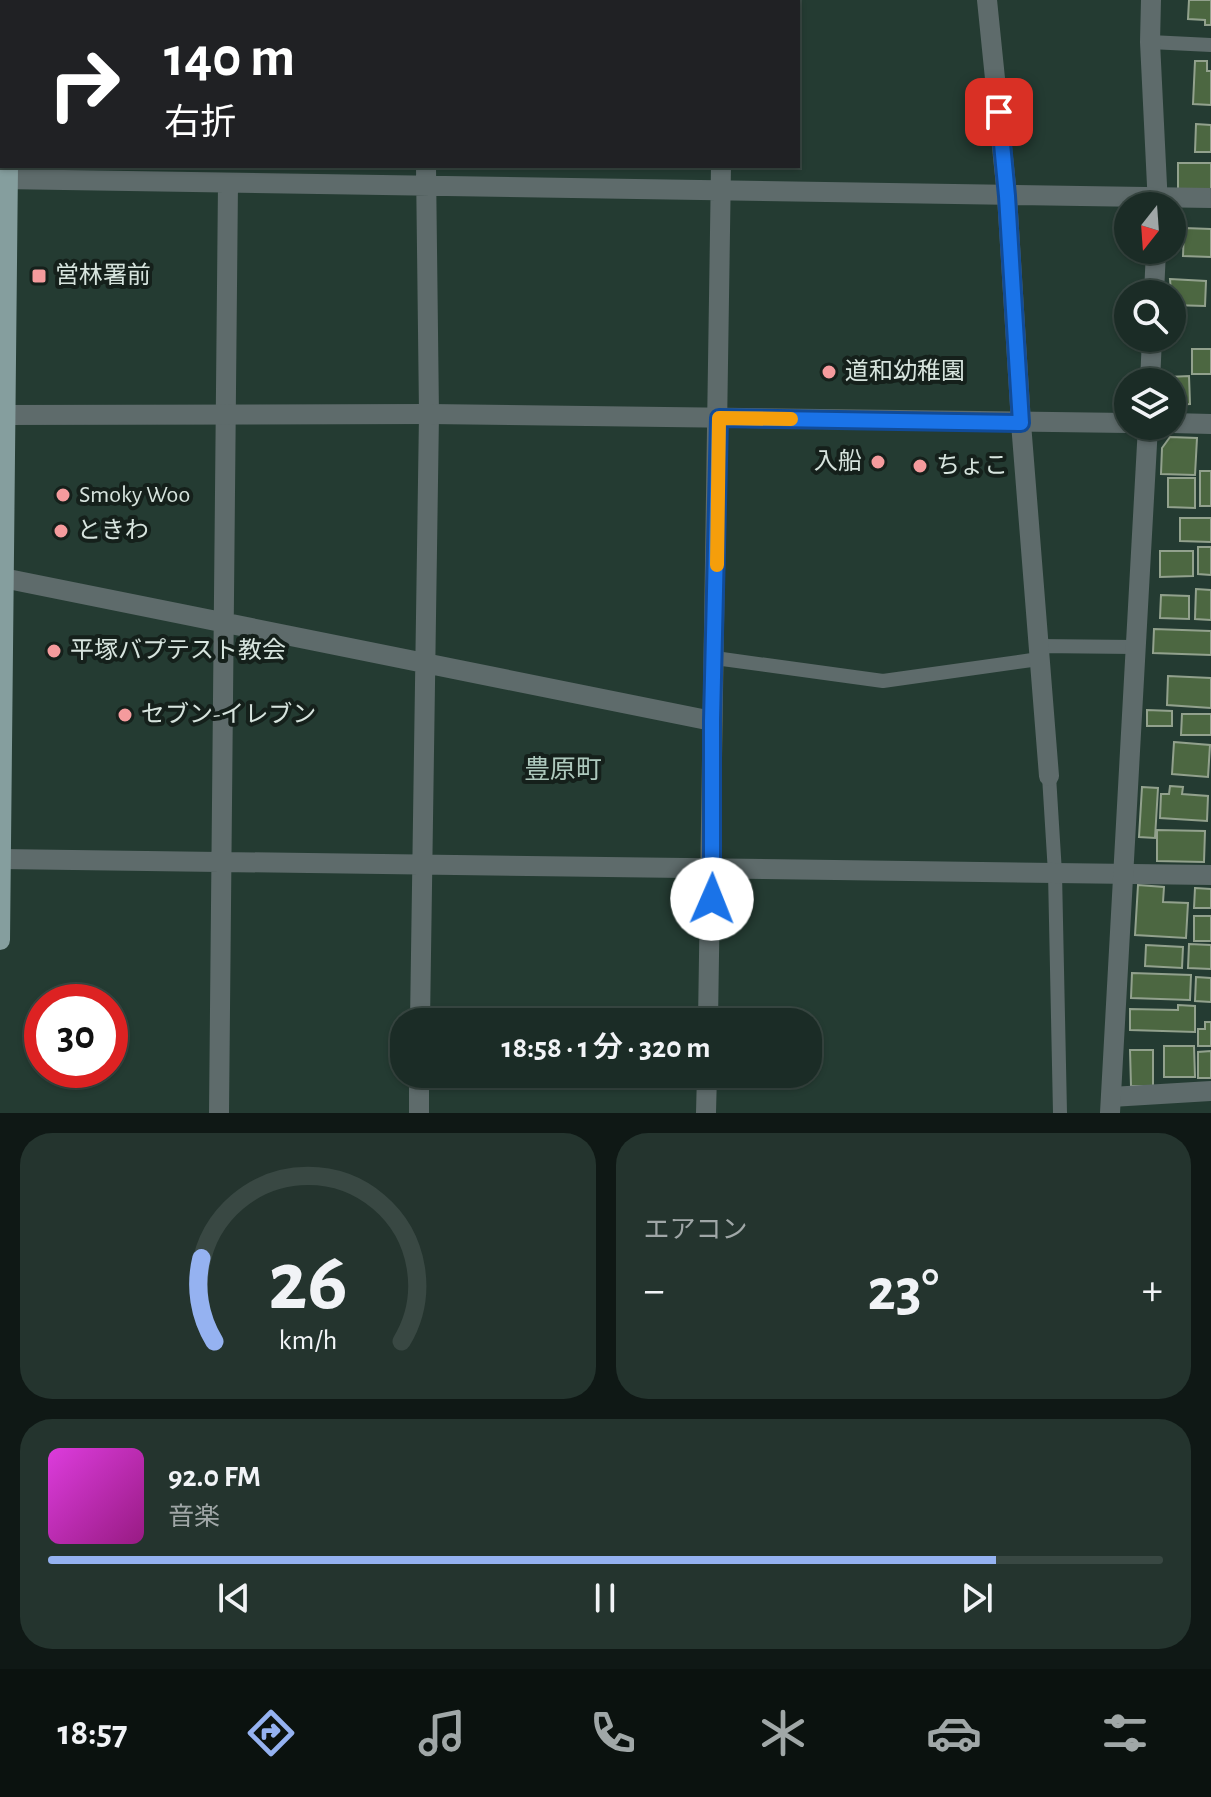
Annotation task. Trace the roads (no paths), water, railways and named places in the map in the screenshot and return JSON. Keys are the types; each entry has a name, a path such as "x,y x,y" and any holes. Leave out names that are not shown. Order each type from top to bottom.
{"main road":[{"path":"0,940 5,175"}],"street":[{"path":"987,0 1007,196 1021,423 1049,776"},
{"path":"1151,0 1150,42 1158,192"},
{"path":"708,1008 713,868 712,721 721,168"},
{"path":"5,175 228,183 426,176 721,191 1114,200"},
{"path":"420,1008 429,414 426,176"},
{"path":"219,1113 228,183"},
{"path":"1186,200 1211,198"},
{"path":"2,415 429,414 1114,423"},
{"path":"1186,423 1211,424"},
{"path":"1147,440 1111,1105 1211,1091"},
{"path":"3,578 712,721"},
{"path":"0,859 1211,875"},
{"path":"419,1088 419,1113"},
{"path":"706,1113 707,1088"}],"lane":[{"path":"1150,42 1211,45"},
{"path":"715,658 883,681 1039,653 1134,647"},
{"path":"1049,776 1055,873 1060,1113"}],"place":[{"name":"営林署前","path":"39,276"},
{"name":"道和幼稚園","path":"829,372"},
{"name":"入船","path":"878,462"},
{"name":"ちょこ","path":"920,466"},
{"name":"Smoky Woo","path":"63,495"},
{"name":"ときわ","path":"61,531"},
{"name":"平塚バプテスト教会","path":"54,651"},
{"name":"セブン-イレブン","path":"125,715"}],"district":[{"name":"豊原町","path":"563,770"}]}
